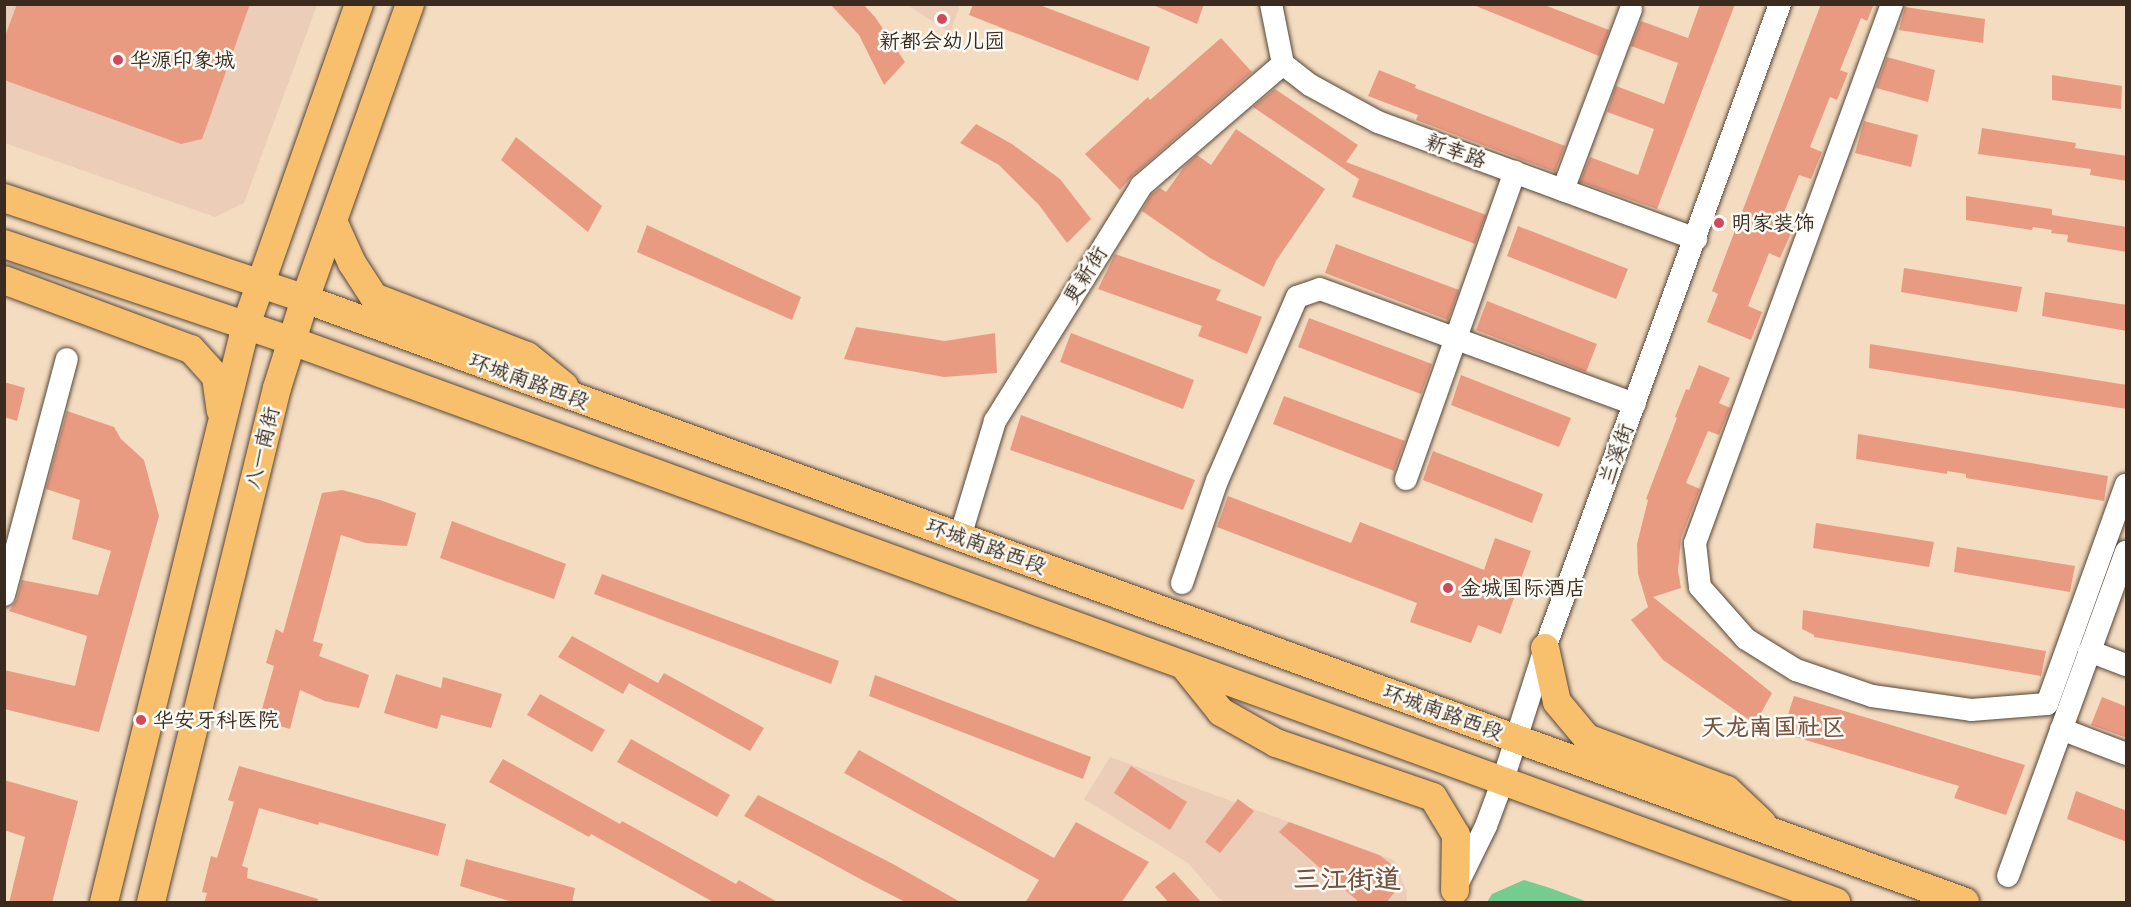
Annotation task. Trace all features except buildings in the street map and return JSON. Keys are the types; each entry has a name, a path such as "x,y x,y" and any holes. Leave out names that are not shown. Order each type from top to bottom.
{"main road":[{"path":"104,903 246,325 359,4"},
{"name":"八一南街","path":"151,903 277,388 305,299 410,4"},
{"name":"环城南路西段","path":"4,198 305,299 1965,903"},
{"path":"333,221 352,263 374,297 527,356 582,400"},
{"name":"环城南路西段","path":"4,244 292,341 1836,903"},
{"path":"4,280 190,349 216,377 223,419"},
{"path":"1545,648 1557,702 1587,738 1727,790 1772,832"},
{"path":"1185,667 1221,712 1276,743 1433,797 1456,835 1452,896"}],"street":[{"path":"1271,4 1283,64"},
{"name":"兰溪街","path":"1452,896 1486,825 1502,783 1545,648 1780,4"},
{"path":"1892,4 1695,543 1700,587 1746,639 1796,670 1818,678 1872,696 1971,710 2047,704 2127,485"},
{"path":"1563,190 1631,9"},
{"name":"新幸路","path":"1283,64 1310,85 1378,122 1696,239"},
{"name":"更新街","path":"960,537 995,422 1141,186 1283,64"},
{"path":"1406,480 1515,172"},
{"path":"1182,583 1217,481 1297,297 1320,289 1635,404"},
{"path":"4,595 67,359"},
{"path":"2008,876 2127,552"},
{"path":"2089,651 2127,665"},
{"path":"2061,729 2127,754"}],"shaded area":[{"path":"5,5 317,5 244,203 215,217 5,143"},
{"name":"新都会幼儿园","path":"908,5 960,5 950,33"},
{"path":"1110,757 1394,860 1407,892 1407,902 1225,902 1218,898 1188,863 1084,799"}],"green space":[{"path":"1524,880 1585,901 1487,902 1492,894"}],"place":[{"name":"新都会幼儿园","path":"942,19"},
{"name":"华源印象城","path":"118,60"},
{"name":"明家装饰","path":"1719,223"},
{"name":"金城国际酒店","path":"1448,588"},
{"name":"华安牙科医院","path":"141,720"}],"district":[{"name":"天龙南国社区","path":"1773,727"},
{"name":"三江街道","path":"1347,879"}]}
